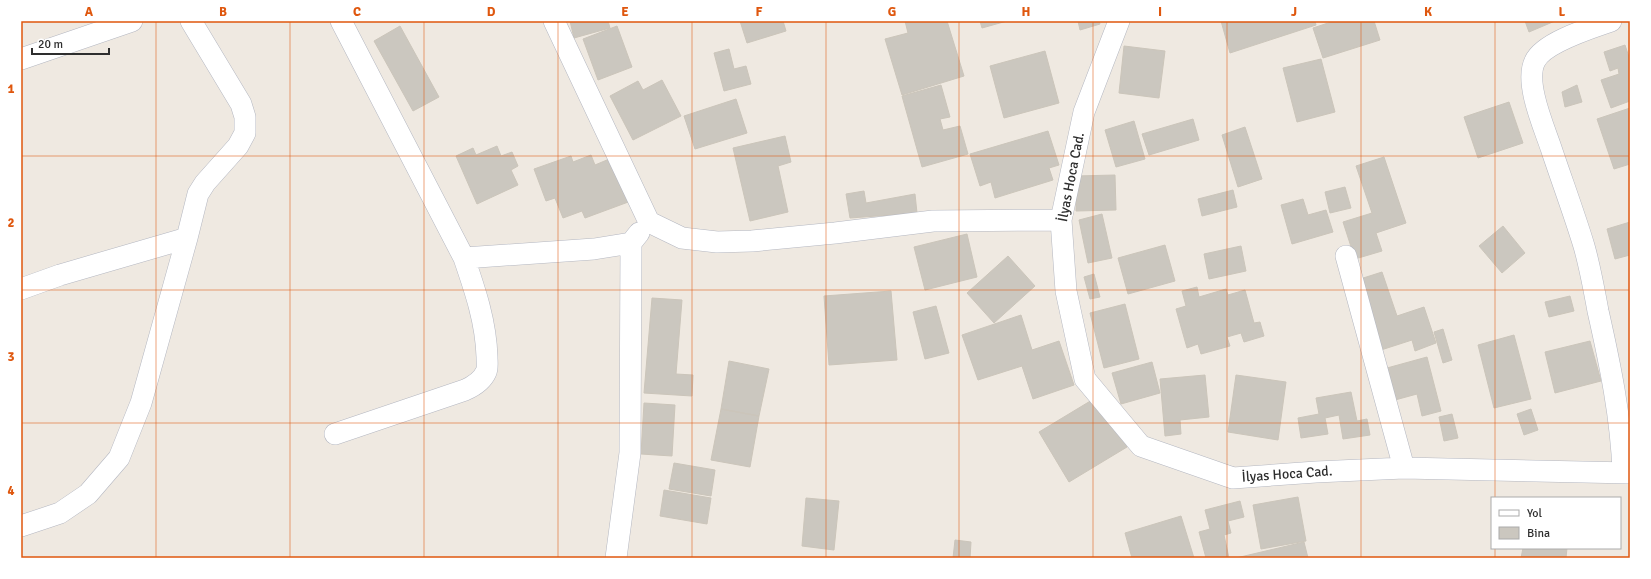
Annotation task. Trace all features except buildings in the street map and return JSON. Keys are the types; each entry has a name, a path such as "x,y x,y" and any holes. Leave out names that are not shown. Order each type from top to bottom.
{"street":[{"path":"21,59 132,21"},
{"path":"21,526 60,513 88,494 119,458 141,403 198,194 205,183 238,146 246,133 245,117 241,104 191,21"},
{"path":"335,434 466,390 483,378 487,370 483,321 476,291 464,258 340,21"},
{"path":"554,21 649,222 682,238 717,242 752,241 933,221 1061,220"},
{"name":"İlyas Hoca Cad.","path":"1119,21 1084,112 1061,220 1066,291 1085,379 1141,446 1233,478 1404,468 1626,472"},
{"path":"1611,21 1567,37 1542,52 1535,61 1531,72 1531,79 1537,104 1584,248 1612,372 1626,472"},
{"path":"464,258 594,249 631,243 649,222"},
{"path":"21,289 60,275 187,238"},
{"path":"616,558 630,453 631,243"},
{"path":"1346,256 1404,468"}]}
